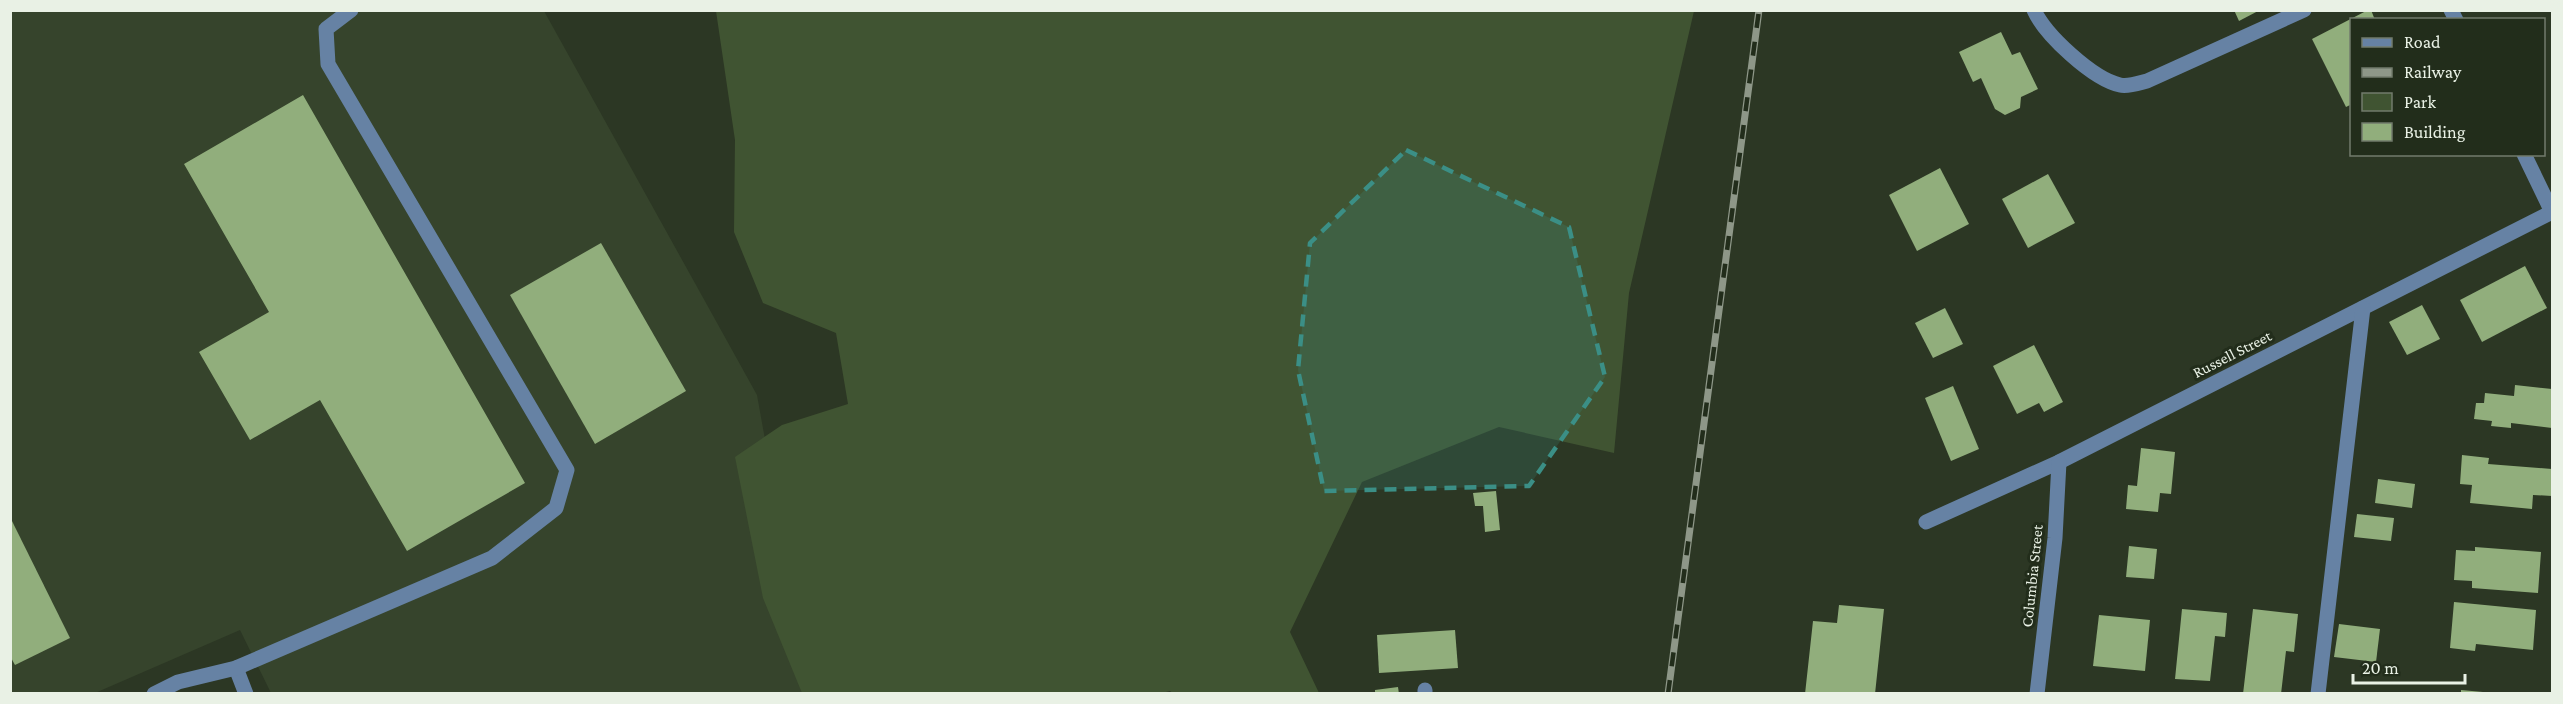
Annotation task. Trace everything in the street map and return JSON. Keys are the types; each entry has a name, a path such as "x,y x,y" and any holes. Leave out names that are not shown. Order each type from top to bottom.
{"street":[{"path":"154,693 177,682 236,668 492,558 556,508 567,470 328,64 326,29 351,10"},
{"path":"2034,10 2038,20 2069,53 2098,75 2121,86 2147,81 2304,10"},
{"path":"2525,156 2553,212"},
{"name":"Russell Street","path":"1926,522 2059,462 2553,212"},
{"path":"2318,693 2363,308"},
{"name":"Columbia Street","path":"2037,693 2055,538 2059,462"},
{"path":"236,668 246,693"}],"highlighted area":[{"path":"1406,150 1569,227 1605,377 1529,486 1324,491 1298,370 1310,243"}],"shaded area":[{"path":"10,11 544,11 757,395 805,662 818,693 271,693 240,630 95,693 11,693"}],"green space":[{"path":"716,11 1694,11 1629,293 1614,453 1499,427 1362,482 1290,632 1319,693 1174,694 1170,691 1158,694 802,693 763,598 735,457 782,425 848,404 836,333 763,303 734,232 735,140"}],"building":[{"path":"2234,10 2260,10 2239,21"},
{"path":"2371,10 2374,18 2353,18"},
{"path":"2350,19 2350,105 2346,107 2312,39"},
{"path":"2001,32 2012,55 2020,52 2038,89 2021,97 2020,108 2005,115 1995,109 1981,78 1973,82 1959,52"},
{"path":"303,95 525,483 407,551 320,400 250,440 199,352 269,312 184,164"},
{"path":"1940,168 1969,224 1917,251 1889,195"},
{"path":"2048,174 2075,223 2028,248 2002,199"},
{"path":"601,243 686,391 595,444 510,295"},
{"path":"2525,266 2547,308 2482,342 2460,300"},
{"path":"2422,305 2440,339 2407,355 2389,322"},
{"path":"1945,308 1963,344 1933,358 1915,323"},
{"path":"2034,345 2063,402 2044,412 2039,403 2017,414 1993,366"},
{"path":"2515,385 2552,389 2552,428 2511,423 2511,428 2491,426 2492,421 2474,419 2476,403 2484,403 2485,393 2514,396"},
{"path":"1953,386 1979,449 1951,461 1925,398"},
{"path":"2141,448 2175,452 2171,494 2160,493 2158,512 2126,509 2128,485 2137,486"},
{"path":"2462,455 2489,458 2488,464 2552,469 2552,496 2533,495 2532,509 2470,503 2472,485 2460,484"},
{"path":"2378,479 2415,484 2412,508 2375,503"},
{"path":"1496,491 1500,530 1485,532 1483,506 1475,506 1473,493"},
{"path":"2357,514 2394,518 2391,541 2354,537"},
{"path":"10,517 70,638 15,665 10,656"},
{"path":"2129,546 2157,549 2154,579 2126,577"},
{"path":"2475,547 2541,552 2538,593 2472,588 2472,581 2454,580 2456,550 2475,551"},
{"path":"2454,602 2536,610 2533,650 2476,644 2475,651 2450,648"},
{"path":"1839,605 1884,609 1875,694 1805,694 1813,621 1837,623"},
{"path":"2182,609 2227,613 2225,637 2215,636 2210,681 2175,679"},
{"path":"2253,609 2298,614 2294,652 2286,651 2281,694 2243,694"},
{"path":"2099,615 2150,620 2145,671 2093,666"},
{"path":"2339,624 2380,629 2376,662 2334,657"},
{"path":"1455,630 1458,668 1379,673 1377,635"},
{"path":"1398,687 1399,694 1375,694 1375,690"},
{"path":"2461,690 2483,692 2483,694 2461,694"}],"railway":[{"path":"1668,694 1759,10"}]}
